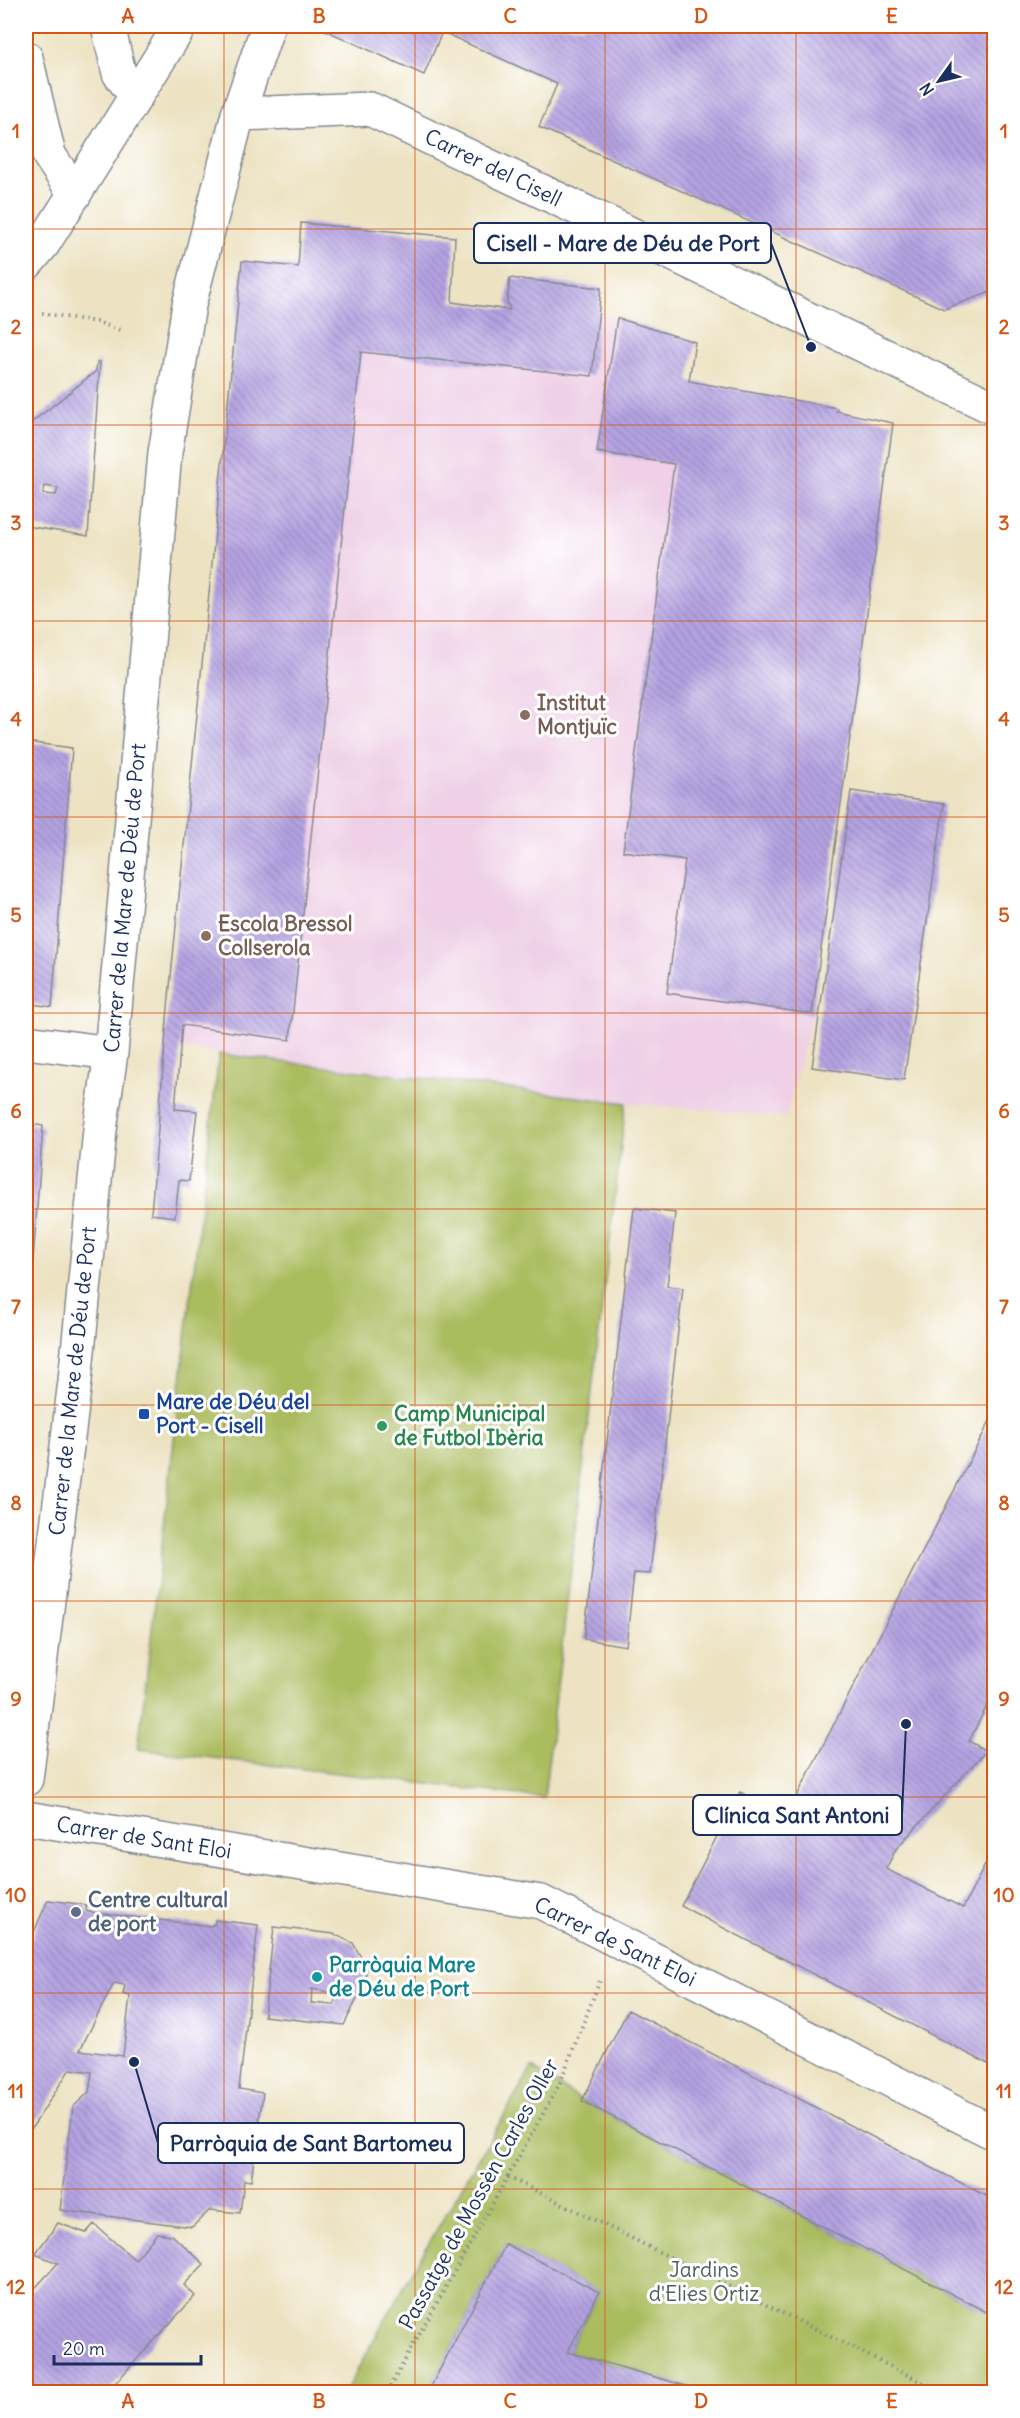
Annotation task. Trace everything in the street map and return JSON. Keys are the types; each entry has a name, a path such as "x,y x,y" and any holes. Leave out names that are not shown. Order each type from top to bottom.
{"street":[{"path":"108,26 119,73 136,96"},
{"path":"34,254 75,194 180,26"},
{"name":"Carrer de la Mare de Déu de Port","path":"26,1779 75,1381 100,1130 111,1053 165,453 189,305 237,114 268,26"},
{"path":"26,58 49,155 75,194"},
{"name":"Carrer del Cisell","path":"237,114 370,109 994,408"},
{"path":"26,1042 111,1053"},
{"name":"Carrer de Sant Eloi","path":"26,1818 541,1902 994,2133"}],"path":[{"path":"42,313 97,322 123,332"},
{"name":"Passatge de Mossèn Carles Oller","path":"387,2392 559,2085 616,1939"},
{"path":"508,2177 942,2392"}],"shaded area":[{"name":"Institut Montjuïc","path":"301,223 455,237 453,302 509,310 507,302 510,278 601,288 599,313 695,342 689,381 837,408 837,411 893,423 812,1014 786,1117 626,1103 219,1054 164,1045 242,261 298,266"}],"green space":[{"path":"26,162 43,244 26,264"},
{"name":"Camp Municipal de Futbol Ibèria","path":"219,1054 626,1103 544,1798 138,1749"},
{"name":"Jardins d'Elies Ortiz","path":"532,2068 582,2101 994,2316 994,2392 708,2392 568,2352 599,2292 506,2244 428,2392 345,2392 420,2258"}],"building":[{"path":"328,26 896,26 900,28 901,26 994,26 994,291 944,309 539,127 557,84 442,32 424,75 325,30"},
{"path":"301,223 455,237 452,302 510,310 507,302 510,278 601,288 592,376 361,352 290,1040 182,1025 175,1109 197,1111 189,1181 179,1180 175,1217 151,1214 168,1007 242,261 298,267"},
{"path":"617,318 695,342 689,381 837,408 836,411 893,423 812,1014 667,993 685,860 623,851 674,464 597,452"},
{"path":"97,362 100,362 88,536 26,526 26,427 96,371","holes":["45,486 58,488 56,495 43,494"]},
{"path":"26,742 72,748 52,1007 26,1003"},
{"path":"851,791 944,804 904,1080 812,1067"},
{"path":"26,1123 43,1126 27,1341 26,1341"},
{"path":"634,1208 675,1213 667,1286 683,1288 650,1574 634,1573 626,1646 584,1639"},
{"path":"994,1413 994,1692 969,1741 986,1751 896,1849 886,1869 963,1908 986,1863 994,1867 994,2067 681,1906 740,1792 805,1826 816,1806 797,1796"},
{"path":"48,1900 86,1905 88,1912 212,1926 215,1920 258,1925 239,2089 263,2093 251,2181 244,2180 240,2213 210,2210 192,2227 60,2210 73,2107 89,2092 92,2072 70,2069 26,2137 26,1950","holes":["114,1983 125,1985 123,1994 130,1996 123,2056 80,2050"]},
{"name":"Parròquia Mare de Déu de Port","path":"274,1927 334,1934 353,1943 367,1968 363,1987 344,2025 264,2016","holes":["312,1989 336,1993 334,2005 311,2003"]},
{"path":"628,2010 994,2200 994,2316 582,2101"},
{"path":"58,2223 86,2233 94,2224 135,2260 157,2233 172,2235 204,2264 184,2285 195,2296 107,2392 26,2392 26,2296 58,2263 35,2254"},
{"path":"506,2244 599,2292 568,2352 707,2392 428,2392"},
{"path":"26,2251 35,2254 26,2271"}],"place":[{"name":"Cisell - Mare de Déu de Port","path":"811,347"},
{"name":"Institut Montjuïc","path":"525,715"},
{"name":"Escola Bressol Collserola","path":"206,936"},
{"name":"Mare de Déu del Port - Cisell","path":"144,1414"},
{"name":"Camp Municipal de Futbol Ibèria","path":"382,1426"},
{"name":"Clínica Sant Antoni","path":"906,1724"},
{"name":"Centre cultural de port","path":"76,1912"},
{"name":"Parròquia Mare de Déu de Port","path":"317,1977"},
{"name":"Parròquia de Sant Bartomeu","path":"134,2062"}]}
